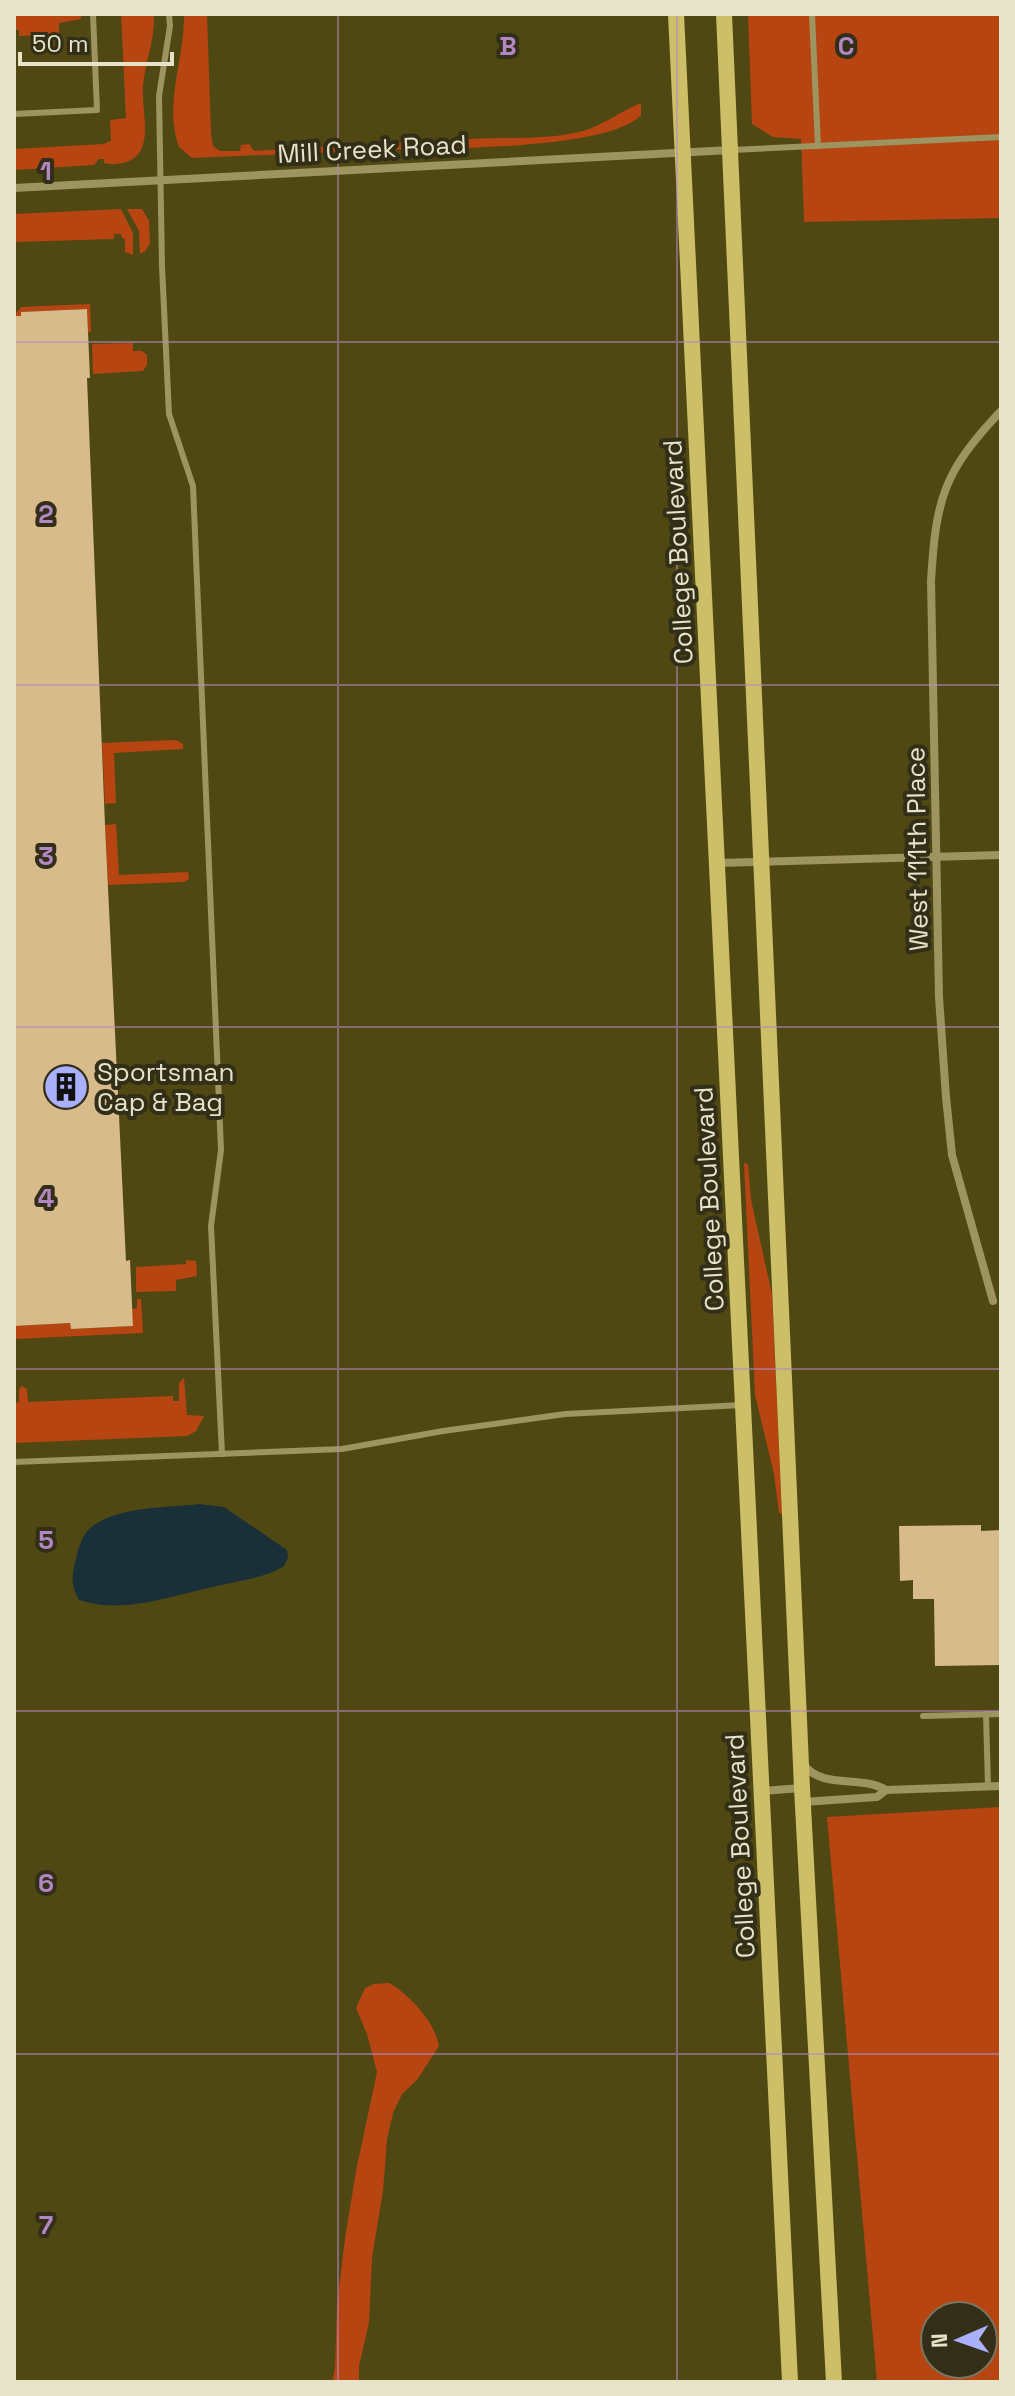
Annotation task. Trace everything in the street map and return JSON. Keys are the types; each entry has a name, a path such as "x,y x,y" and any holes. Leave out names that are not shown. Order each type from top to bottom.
{"main road":[{"name":"College Boulevard","path":"676,14 790,2382"},
{"path":"724,14 764,861 803,1795 834,2382"}],"street":[{"name":"Mill Creek Road","path":"14,188 731,150"},
{"name":"West 111th Place","path":"993,1301 952,1155 939,997 931,581 941,496 950,476 981,432 1001,411"},
{"path":"717,863 1001,855"},
{"path":"802,1763 822,1779 875,1783 886,1790 1001,1786"},
{"path":"761,1791 877,1797 886,1790"}],"lane":[{"path":"14,114 97,110 93,14"},
{"path":"169,14 170,26 159,96 162,266 169,414 193,486 194,501 221,1150 211,1226 222,1454"},
{"path":"812,14 818,146"},
{"path":"731,150 1001,137"},
{"path":"14,1462 342,1449 565,1414 742,1405"},
{"path":"986,1714 988,1786"},
{"path":"923,1716 1001,1714"}],"shaded area":[{"path":"14,14 81,14 81,19 59,23 59,34 19,36 19,30 14,30"},
{"path":"121,14 154,14 143,87 145,132 140,151 134,159 123,163 107,164 104,159 99,159 94,165 14,170 14,149 111,141 110,120 126,118"},
{"path":"184,14 207,14 211,134 213,146 220,151 240,151 241,145 249,144 254,151 443,140 548,137 592,128 641,103 641,115 622,127 593,135 518,145 380,150 366,145 365,150 360,151 192,158 179,147 173,114"},
{"path":"748,14 1001,14 1001,218 804,222 801,139 773,137 752,124"},
{"path":"121,209 133,233 133,255 125,252 125,239 121,234 114,234 114,239 14,242 14,214"},
{"path":"127,209 142,209 149,221 150,244 140,254 139,231"},
{"path":"90,304 91,332 88,332 87,309 21,312 21,316 14,316 21,307"},
{"path":"133,343 133,351 142,351 147,355 147,365 143,371 93,374 92,344"},
{"path":"176,740 183,744 183,749 114,753 116,803 105,804 102,743"},
{"path":"116,824 119,875 188,872 189,879 184,882 108,885 105,825"},
{"path":"744,1163 748,1164 751,1200 772,1294 782,1514 779,1513 774,1474 755,1395"},
{"path":"186,1260 196,1261 197,1276 176,1280 176,1291 136,1292 136,1267 186,1264"},
{"path":"137,1299 141,1299 143,1333 14,1339 14,1326 70,1323 71,1329 133,1326 132,1309 137,1308"},
{"path":"184,1378 187,1415 204,1416 196,1431 187,1436 14,1443 14,1403 19,1402 22,1386 27,1389 28,1402 173,1396 173,1401 179,1401 179,1383"},
{"path":"1001,1807 1001,2382 877,2382 827,1817"},
{"path":"389,1983 420,2010 437,2037 439,2046 417,2080 402,2094 393,2113 387,2139 383,2191 372,2258 369,2323 359,2366 359,2382 332,2382 345,2239 377,2072 356,2008 365,1988"}],"water":[{"path":"199,1504 224,1507 287,1550 288,1558 284,1566 259,1577 129,1605 112,1606 79,1600 73,1584 74,1569 80,1544 90,1528 105,1519 131,1511"}],"building":[{"path":"87,309 90,378 87,378 105,825 126,1261 130,1260 133,1326 71,1329 70,1323 14,1326 14,316 21,316 21,312"},
{"path":"981,1525 981,1531 1001,1530 1001,1665 935,1666 934,1599 913,1599 913,1580 900,1581 899,1526"}],"place":[{"name":"Sportsman Cap & Bag","path":"66,1087"}]}
